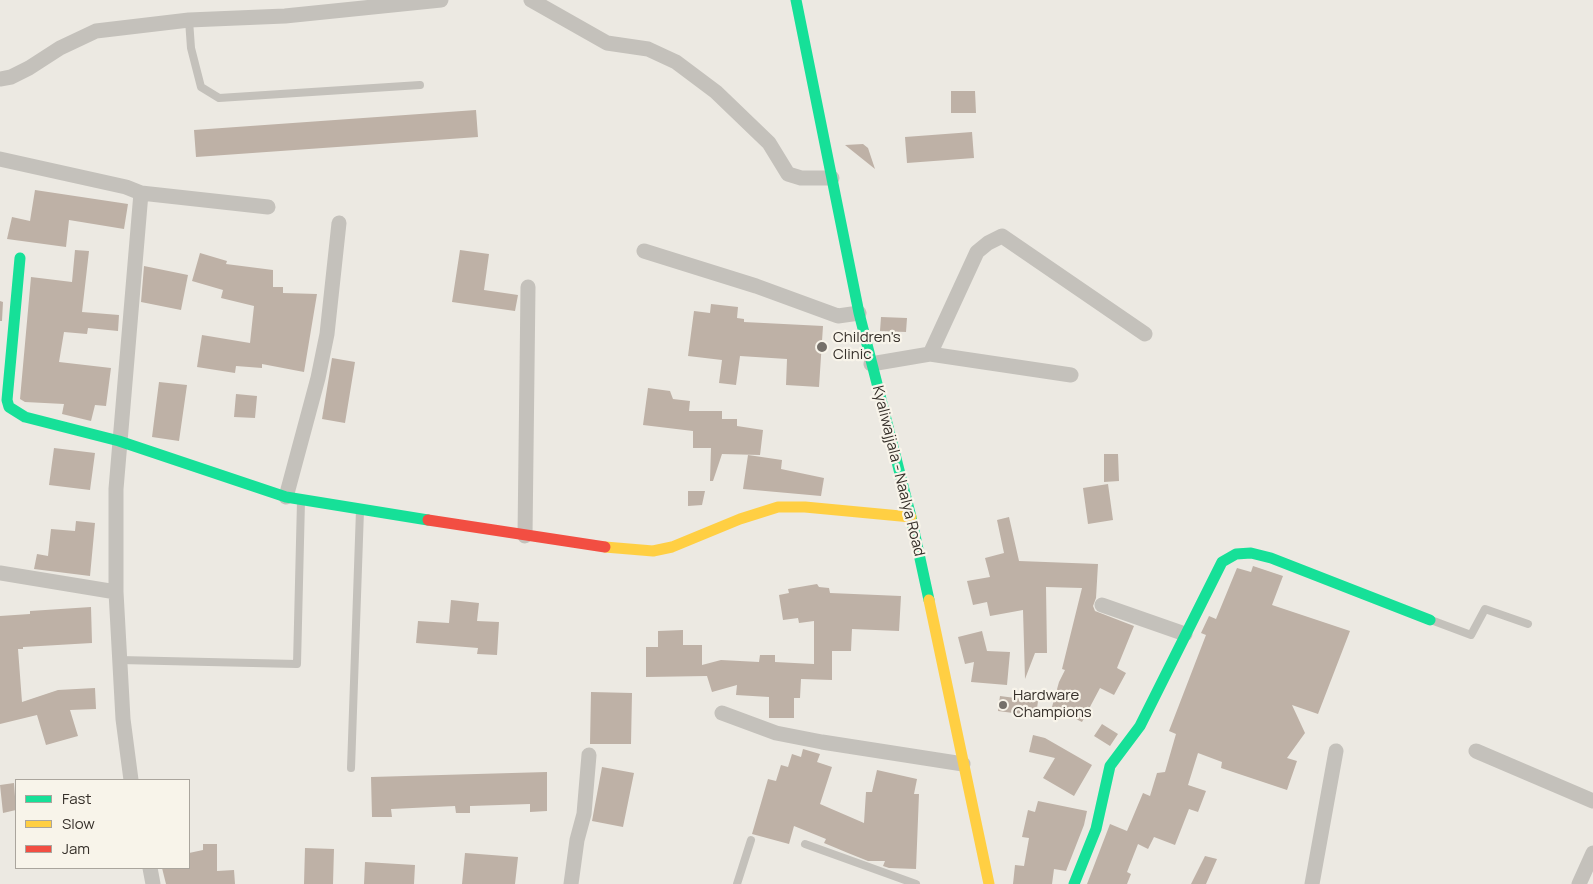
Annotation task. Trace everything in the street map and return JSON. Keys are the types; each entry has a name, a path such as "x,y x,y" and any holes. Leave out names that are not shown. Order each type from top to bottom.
{"street":[{"path":"0,79 11,77 29,68 60,48 96,30 189,20 285,16 441,0"},
{"path":"531,0 607,43 648,49 676,62 716,92 769,143 788,174 800,178 832,178"},
{"name":"Kyaliwajjala - Naalya Road","path":"796,0 858,314 910,517 989,884"},
{"path":"0,159 126,187 140,193 268,207"},
{"path":"131,779 123,719 116,592 116,489 140,193"},
{"path":"286,497 318,378 325,343 339,223"},
{"path":"930,354 977,252 988,242 1002,236 1145,334"},
{"path":"644,252 756,286 838,316 858,314"},
{"path":"20,258 7,400 9,407 25,417 119,441 286,497 525,536 623,550 653,551 672,547 740,519 778,507 805,507 910,517"},
{"path":"525,536 528,287"},
{"path":"871,364 930,354 1071,375"},
{"path":"1074,884 1096,829 1110,766 1140,726 1222,562 1236,554 1250,553 1271,558 1430,620"},
{"path":"0,574 116,592"},
{"path":"1102,605 1185,634"},
{"path":"722,714 786,735 963,764"},
{"path":"1476,751 1593,801"},
{"path":"1312,884 1336,752"},
{"path":"571,884 577,840 584,814 589,756"},
{"path":"1579,884 1593,853"},
{"path":"150,869 153,884"}],"lane":[{"path":"189,20 191,48 201,88 218,98 420,85"},
{"path":"120,660 297,664 302,499"},
{"path":"351,768 360,509"},
{"path":"1430,620 1471,635 1484,609 1528,624"},
{"path":"737,884 751,840"},
{"path":"805,844 916,884"}],"building":[{"path":"951,91 975,91 976,113 951,113"},
{"path":"476,110 478,137 196,157 194,130"},
{"path":"972,132 974,158 907,163 905,137"},
{"path":"863,144 868,148 875,169 845,145"},
{"path":"35,190 128,204 124,229 69,220 66,247 7,239 12,217 30,221"},
{"path":"75,250 89,251 82,312 119,315 118,331 88,328 87,334 64,332 59,362 111,368 106,406 95,405 91,421 62,414 64,404 25,402 20,399 31,277 72,282"},
{"path":"460,250 489,254 484,290 518,295 515,311 452,302"},
{"path":"200,253 227,261 226,264 273,270 273,287 283,287 283,293 317,294 304,372 262,364 262,368 236,366 235,373 197,367 202,335 250,343 254,306 221,298 223,290 192,281"},
{"path":"144,266 188,275 181,310 141,302"},
{"path":"0,301 3,302 2,321 0,321"},
{"path":"711,304 738,307 737,318 744,319 744,322 823,326 819,387 786,385 787,359 740,356 736,385 719,383 722,360 688,356 694,311 710,313"},
{"path":"881,317 907,318 906,332 880,331"},
{"path":"332,358 355,362 345,423 322,419"},
{"path":"159,382 187,385 179,441 152,437"},
{"path":"648,388 670,391 673,399 690,401 689,411 722,411 722,419 737,419 737,426 763,430 760,455 722,454 713,481 710,481 711,448 693,448 693,431 643,425"},
{"path":"236,394 257,396 255,418 234,417"},
{"path":"54,448 95,453 90,490 49,485"},
{"path":"1104,454 1118,454 1119,481 1104,482"},
{"path":"748,455 782,460 781,469 824,478 821,496 743,489"},
{"path":"1108,484 1113,520 1088,524 1083,488"},
{"path":"688,491 705,491 702,505 688,506"},
{"path":"1009,517 1019,561 1098,564 1096,598 1093,606 1095,611 1134,626 1117,668 1126,673 1114,695 1100,688 1082,722 1052,707 1059,682 1065,670 1062,669 1082,588 1046,587 1047,653 1035,653 1025,679 1023,610 990,616 987,602 973,605 967,581 990,577 985,558 1004,553 997,520"},
{"path":"76,521 95,523 90,576 34,569 37,554 48,556 51,529 75,531"},
{"path":"1253,566 1283,576 1272,605 1350,631 1318,714 1292,705 1305,733 1287,758 1297,761 1287,790 1221,768 1222,762 1198,753 1188,785 1206,791 1198,812 1189,809 1175,845 1154,837 1148,849 1138,844 1127,872 1131,874 1127,884 1087,884 1110,824 1127,831 1143,793 1150,796 1157,773 1165,772 1176,734 1169,731 1206,635 1201,633 1209,616 1216,619 1237,568 1251,572"},
{"path":"817,584 819,587 829,588 830,593 901,596 899,631 852,629 851,651 832,651 832,680 801,679 800,698 794,698 794,718 769,718 769,697 736,695 737,685 712,692 707,676 646,677 646,647 658,647 658,631 683,630 683,645 702,645 702,665 721,660 759,662 760,655 775,655 775,662 814,664 814,621 799,623 798,618 783,620 779,595 789,593 788,589"},
{"path":"451,600 479,603 477,621 499,622 497,655 477,654 478,648 416,643 418,621 449,623"},
{"path":"91,607 92,643 23,647 23,649 18,649 22,702 58,690 95,688 96,709 70,710 78,736 46,745 37,715 0,724 0,616 30,614 30,611"},
{"path":"982,631 987,651 1010,652 1007,685 971,682 974,662 965,664 958,637"},
{"path":"591,692 632,693 631,744 590,744"},
{"path":"1000,696 1038,701 1036,716 998,711"},
{"path":"1102,724 1118,734 1110,746 1094,736"},
{"path":"1033,735 1045,738 1092,765 1074,796 1043,778 1055,758 1029,752"},
{"path":"803,749 820,754 817,762 832,767 820,804 864,823 866,792 872,792 877,770 917,779 914,794 919,794 916,869 889,868 883,866 885,861 868,861 824,843 826,839 794,826 789,844 752,834 768,779 776,781 781,765 788,767 792,754 801,757"},
{"path":"602,767 634,773 623,827 592,821"},
{"path":"547,772 547,811 530,812 530,804 470,806 470,813 456,813 455,806 391,809 392,817 372,817 371,777"},
{"path":"14,783 15,810 3,813 0,785"},
{"path":"1038,801 1087,811 1084,825 1066,871 1054,869 1052,884 1013,884 1015,865 1024,866 1029,838 1022,837 1028,810 1035,812"},
{"path":"203,844 217,844 217,871 234,870 235,884 166,884 162,869 190,869 190,853 203,850"},
{"path":"305,848 334,849 333,884 304,884"},
{"path":"465,853 518,857 515,884 462,884"},
{"path":"1205,856 1217,859 1206,884 1191,884"},
{"path":"365,862 415,865 414,884 364,884"}],"traffic: fast":[{"path":"796,0 859,313 911,517 929,600"},
{"path":"20,258 7,400 9,407 25,417 119,441 286,497 428,520"},
{"path":"1074,884 1096,829 1110,766 1140,726 1222,562 1236,554 1251,553 1271,558 1430,620"}],"traffic: slow":[{"path":"605,547 653,551 672,547 740,519 778,507 805,507 911,517"},
{"path":"929,600 989,884"}],"traffic: jam":[{"path":"428,520 605,547"}],"place":[{"name":"Children's Clinic","path":"822,347"},
{"name":"Hardware Champions","path":"1003,705"}]}
